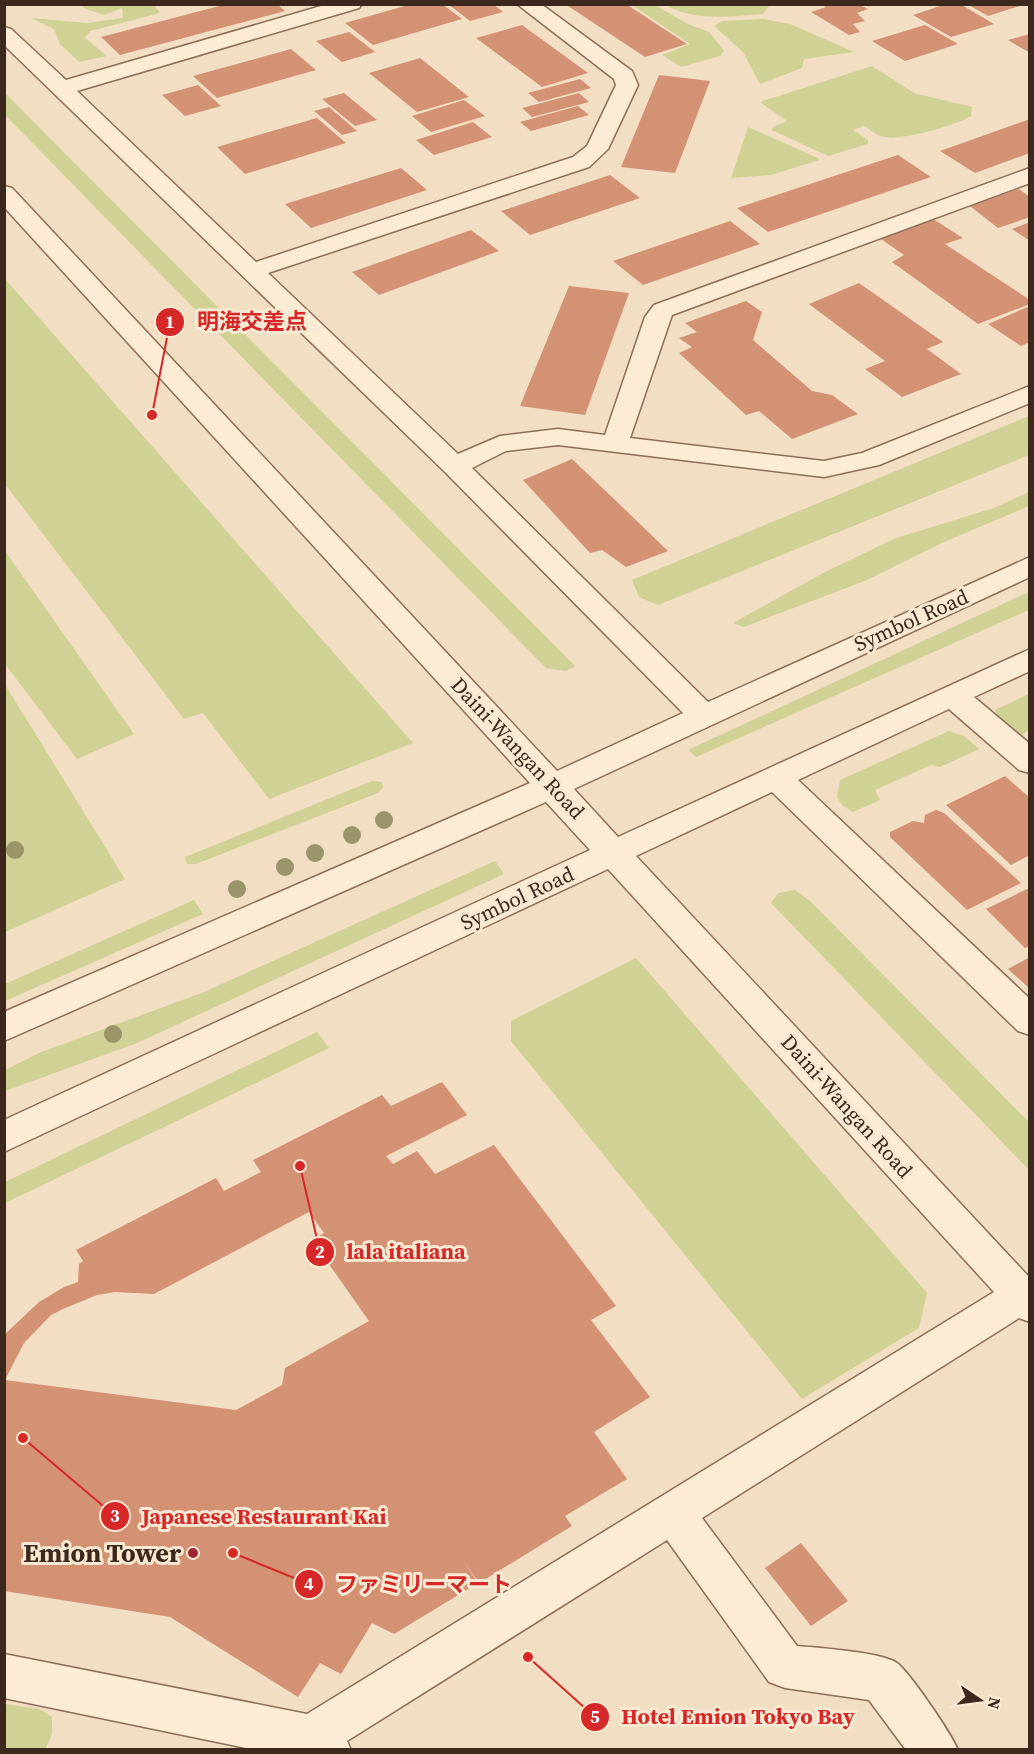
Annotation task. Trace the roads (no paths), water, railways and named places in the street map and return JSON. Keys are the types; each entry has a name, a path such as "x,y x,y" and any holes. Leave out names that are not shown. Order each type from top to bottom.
{"street":[{"path":"63,88 352,4"},
{"path":"252,271 581,162 597,148 627,86 624,76 527,4"},
{"path":"4,33 454,466 703,715"},
{"path":"615,444 657,317 663,310 1029,175"},
{"name":"Daini-Wangan Road","path":"4,193 615,853 1025,1301"},
{"path":"454,466 500,444 532,438 558,437 824,469 870,459 1029,394"},
{"name":"Symbol Road","path":"4,1027 553,786 1029,566"},
{"name":"Symbol Road","path":"4,1137 1029,659"},
{"path":"951,696 1029,762"},
{"path":"776,777 1029,1021"},
{"path":"4,1676 320,1744 673,1514 1025,1301"},
{"path":"673,1514 785,1666 881,1679 935,1749"}],"place":[{"name":"明海交差点","path":"152,415"},
{"name":"lala italiana","path":"300,1166"},
{"name":"Japanese Restaurant Kai","path":"23,1438"},
{"name":"Emion Tower","path":"193,1553"},
{"name":"ファミリーマート","path":"233,1553"},
{"name":"Hotel Emion Tokyo Bay","path":"528,1657"}]}
